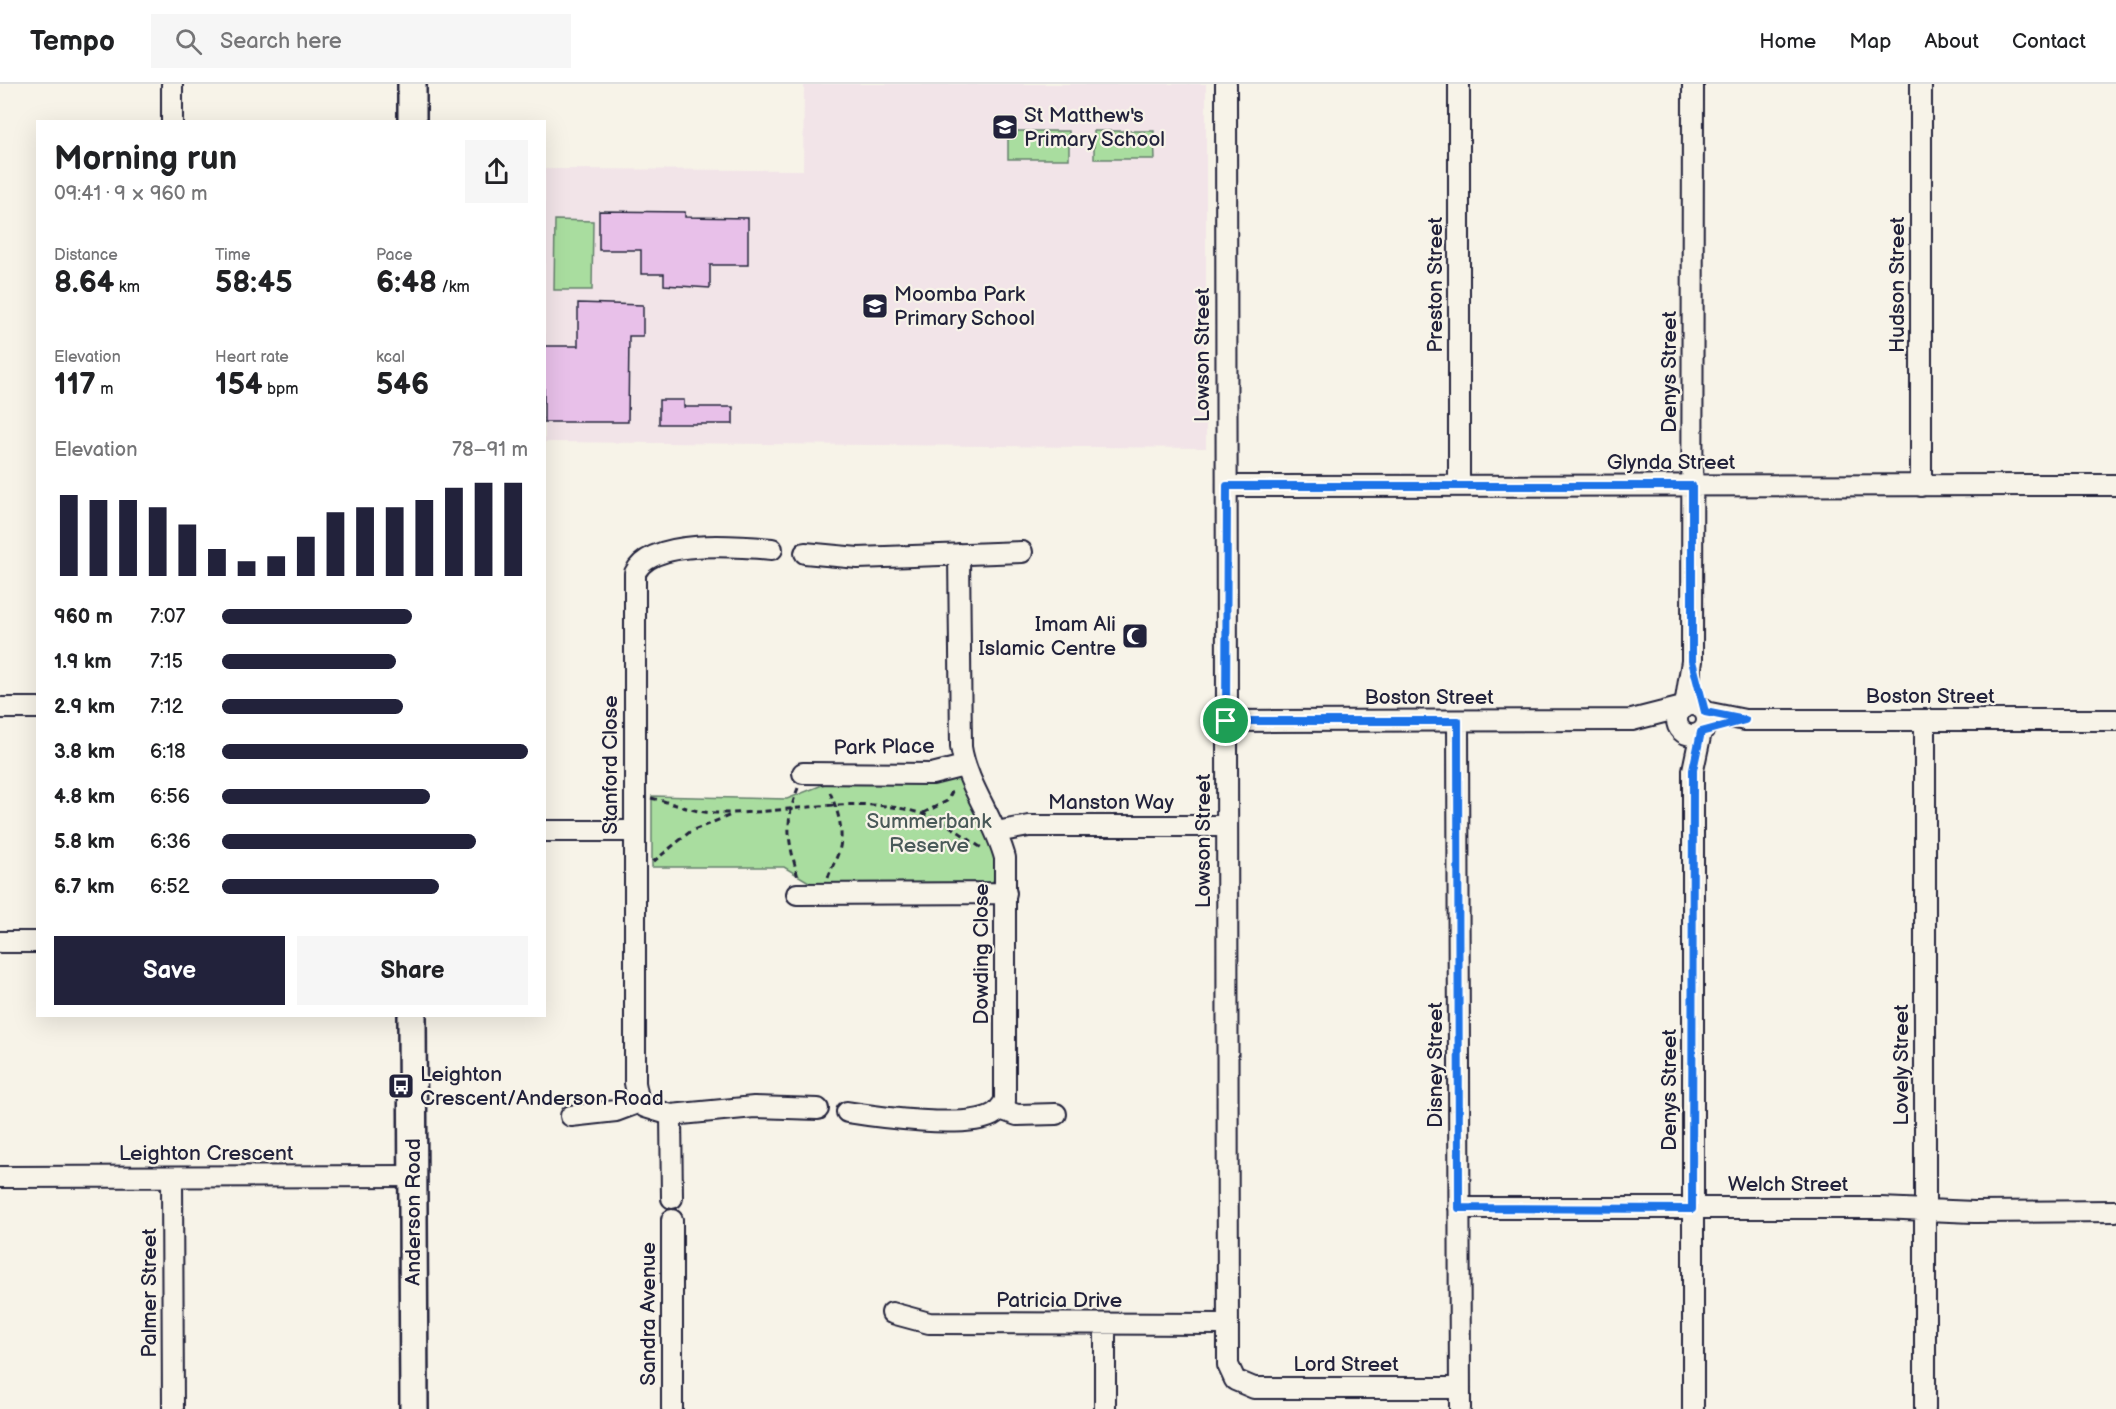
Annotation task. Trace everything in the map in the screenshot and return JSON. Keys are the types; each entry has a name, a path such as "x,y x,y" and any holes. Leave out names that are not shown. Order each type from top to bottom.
{"street":[{"path":"172,84 172,120"},
{"path":"412,84 412,120"},
{"name":"Lowson Street","path":"1226,84 1226,1324 1228,1365 1235,1380"},
{"name":"Preston Street","path":"1459,84 1459,486"},
{"name":"Denys Street","path":"1693,84 1692,661 1697,716 1693,770 1693,1409"},
{"name":"Hudson Street","path":"1921,84 1921,486"},
{"name":"Glynda Street","path":"1227,486 2116,485"},
{"name":"Stanford Close","path":"640,1102 635,1083 634,586 640,564 659,553 695,548 772,549"},
{"path":"805,553 858,558 1022,552"},
{"name":"Dowding Close","path":"959,554 960,774 996,832 1005,858 1006,1094 1000,1109"},
{"path":"0,708 36,708"},
{"path":"1680,729 1677,719 1697,716"},
{"name":"Boston Street","path":"1226,721 1632,720 1697,716 1745,720 2116,720"},
{"name":"Boston Street","path":"1632,720 1680,729"},
{"name":"Lovely Street","path":"1925,720 1926,1409"},
{"name":"Disney Street","path":"1458,721 1460,1409"},
{"name":"Denys Street","path":"1680,729 1693,770"},
{"name":"Park Place","path":"803,773 960,774"},
{"name":"Manston Way","path":"996,832 1029,826 1227,826"},
{"path":"546,831 634,831"},
{"path":"799,894 1006,892"},
{"path":"0,942 36,942"},
{"name":"Anderson Road","path":"412,1017 414,1409"},
{"path":"571,1116 616,1111 640,1102 655,1112 671,1115 754,1107 818,1109"},
{"path":"847,1112 899,1120 938,1121 978,1119 994,1114 1000,1109 1017,1115 1056,1114"},
{"path":"671,1115 672,1198"},
{"name":"Leighton Crescent","path":"0,1177 413,1176"},
{"name":"Palmer Street","path":"172,1177 173,1409"},
{"name":"Welch Street","path":"1459,1208 2116,1211"},
{"name":"Sandra Avenue","path":"672,1220 672,1409"},
{"name":"Patricia Drive","path":"892,1313 908,1320 929,1323 1226,1324"},
{"path":"1104,1324 1105,1409"},
{"name":"Lord Street","path":"1235,1380 1254,1388 1460,1388"}],"path":[{"path":"826,894 830,870 841,841 840,823 835,803 828,789 828,772"},
{"path":"799,894 788,841 792,810 803,773"},
{"path":"922,814 947,801 960,774"},
{"path":"634,799 653,798 696,811 735,813 792,810 835,803 882,806 922,814 953,828 988,851"},
{"path":"635,865 652,863 692,831 735,813"}],"shaded area":[{"name":"Moomba Park Primary School","path":"804,84 1206,84 1206,448 546,442 546,169 803,170"}],"green space":[{"path":"1008,131 1069,131 1069,159 1008,159"},
{"path":"1094,131 1154,131 1155,159 1094,159"},
{"path":"555,220 593,221 592,290 554,290"},
{"name":"Summerbank Reserve","path":"950,775 964,782 993,839 997,875 991,884 819,888 784,867 652,867 652,796 787,799 835,780"}],"building":[{"path":"599,211 685,212 685,217 748,218 748,265 710,265 710,288 664,285 664,274 641,274 641,250 599,250"},
{"path":"578,303 643,305 643,336 629,336 628,422 546,422 546,346 578,346"},
{"path":"659,400 684,400 684,407 733,407 733,424 659,424"}],"place":[{"name":"St Matthew's Primary School","path":"1005,127"},
{"name":"Moomba Park Primary School","path":"875,306"},
{"name":"Imam Ali Islamic Centre","path":"1135,636"},
{"name":"Leighton Crescent/Anderson Road","path":"401,1086"}],"route":[{"path":"1227,486 1692,486 1692,661 1696,687 1705,712 1745,720 1703,730 1693,770 1692,1209 1459,1208 1458,721 1226,721 1227,486"}]}
